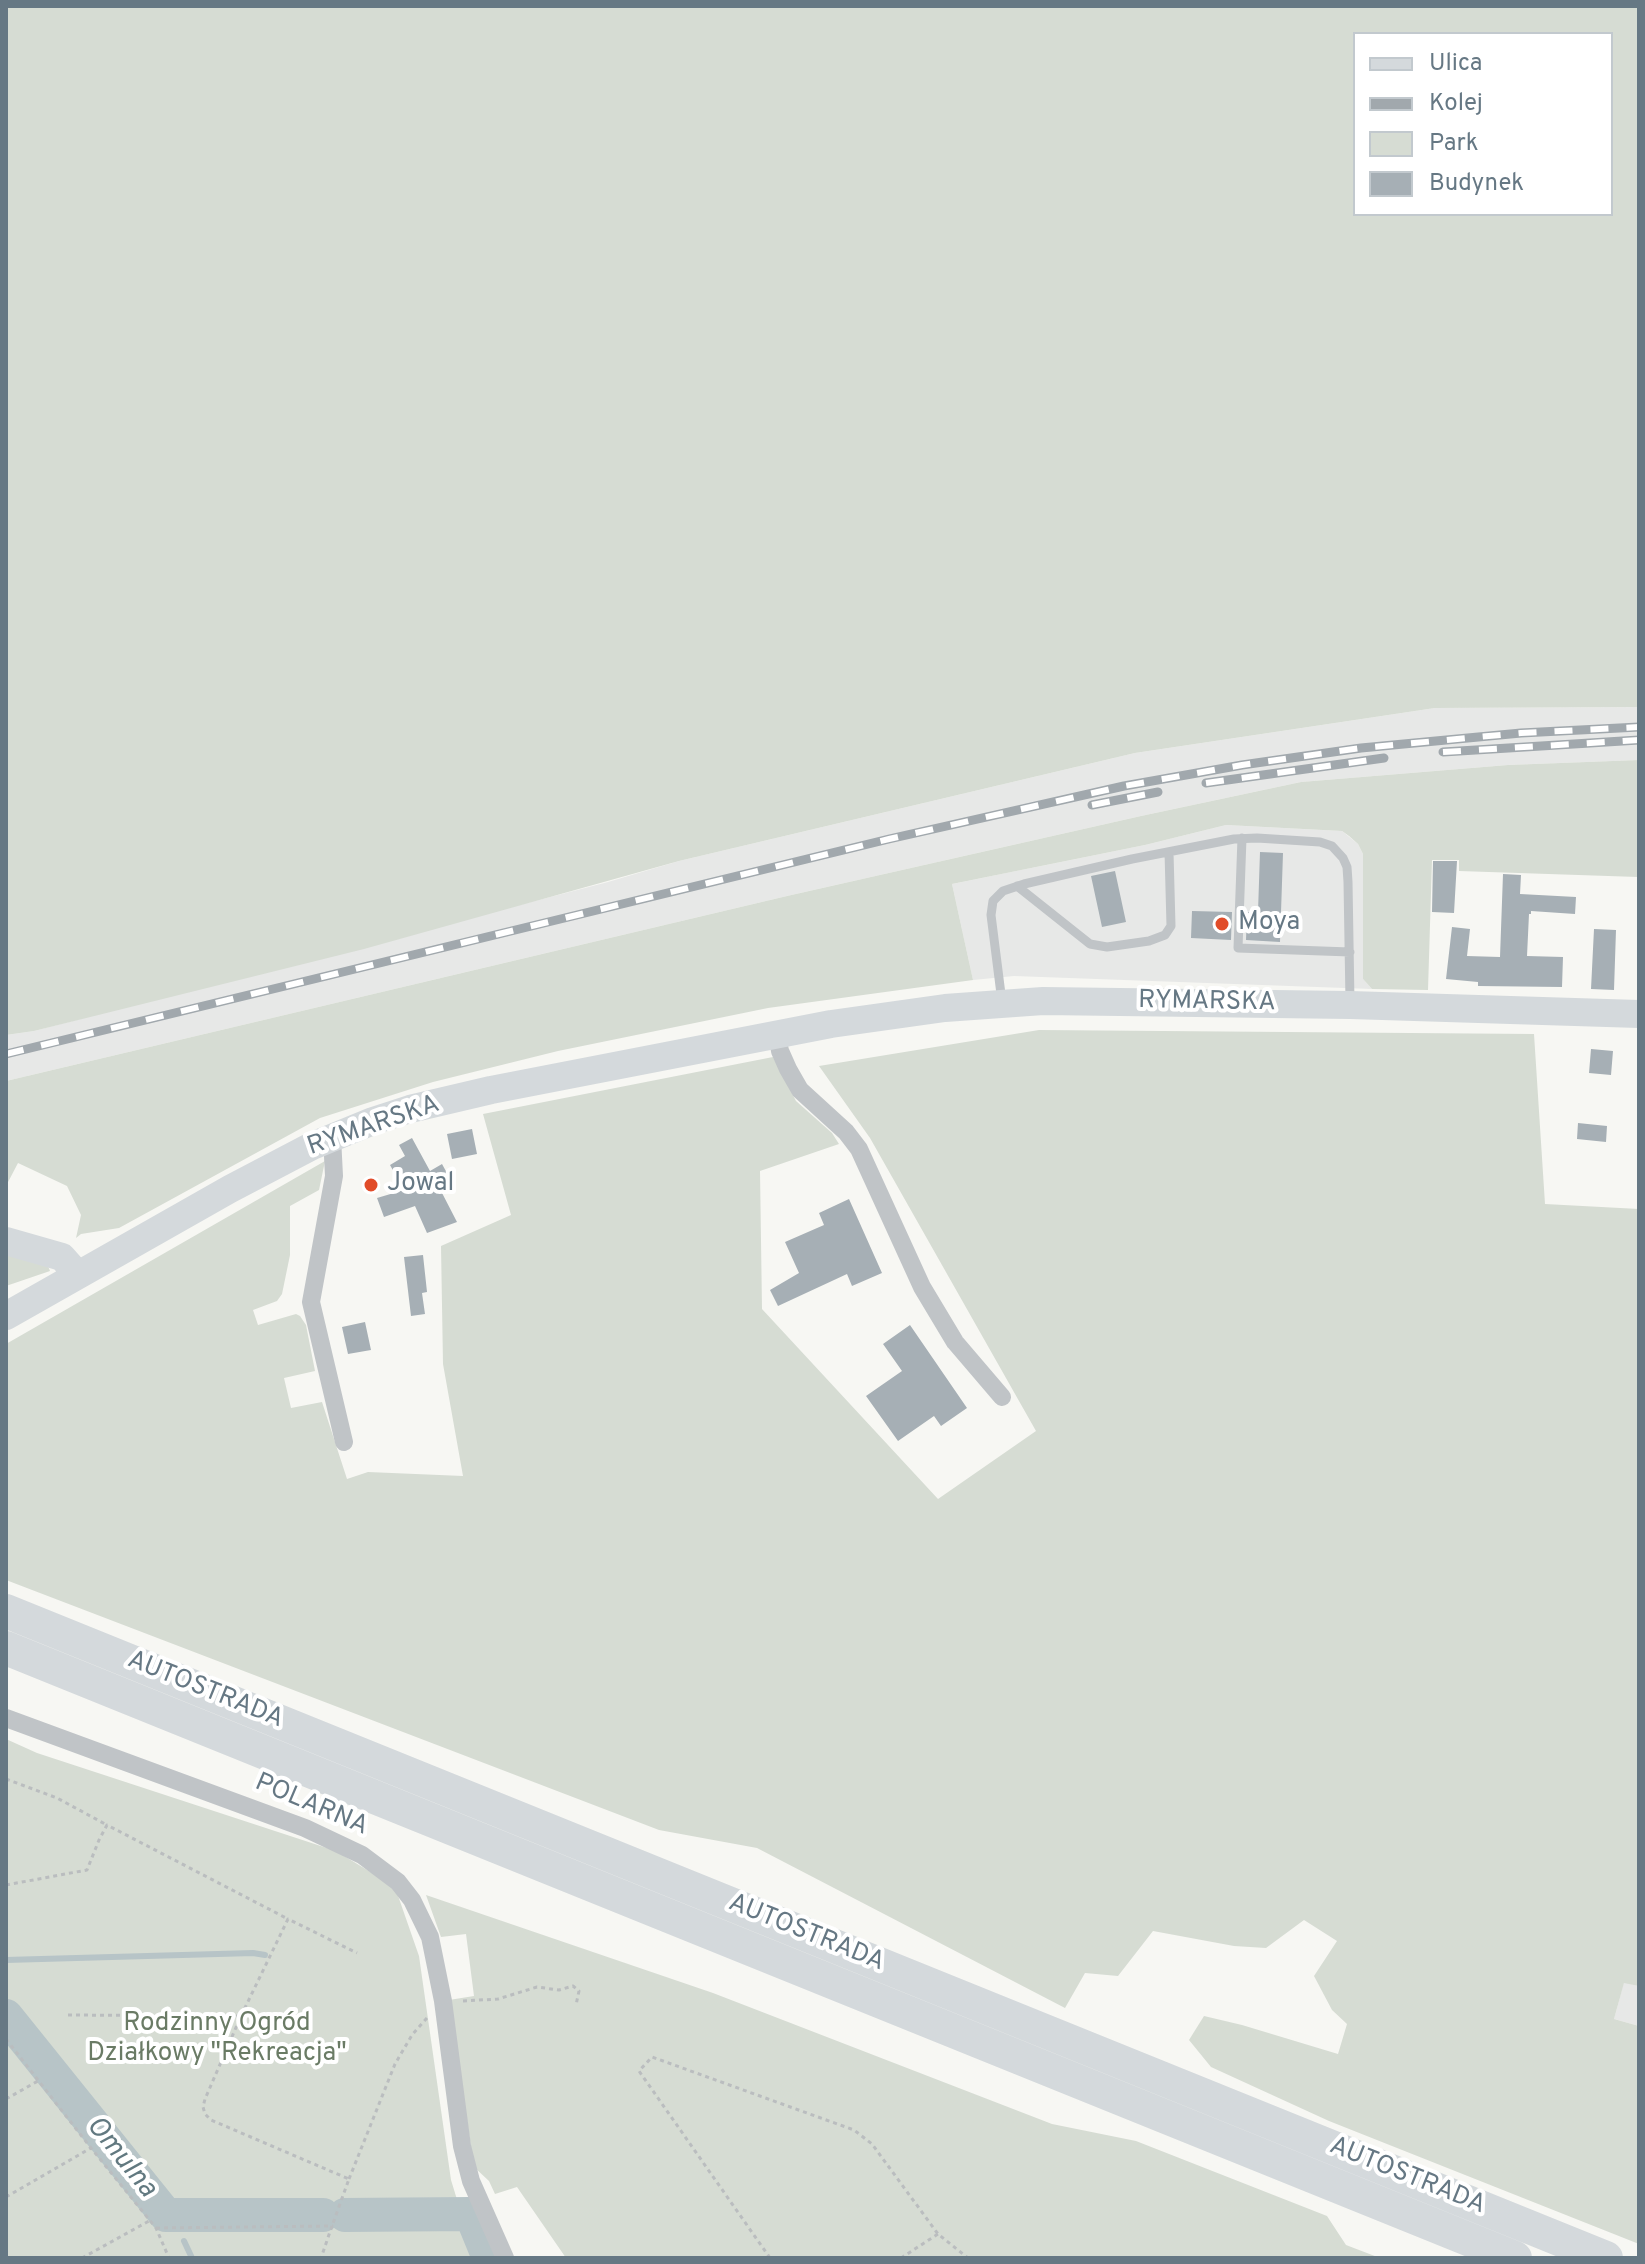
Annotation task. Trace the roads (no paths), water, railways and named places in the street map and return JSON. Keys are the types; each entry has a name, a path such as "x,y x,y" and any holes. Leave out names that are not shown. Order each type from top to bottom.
{"highway":[{"name":"AUTOSTRADA","path":"6,1611 1606,2258"},
{"name":"AUTOSTRADA","path":"6,1648 1515,2258"}],"main road":[{"name":"RYMARSKA","path":"6,1316 230,1189 332,1137 369,1122 491,1090 777,1034 889,1014 1002,1003 1086,1000 1639,1014"},
{"path":"6,1241 62,1257 78,1275"}],"street":[{"path":"777,1034 784,1060 800,1090 846,1132 859,1149 922,1287 955,1342 1002,1397"},
{"path":"332,1137 334,1176 311,1302 344,1442"},
{"name":"POLARNA","path":"6,1718 305,1828 362,1855 398,1882 412,1900 430,1937 443,2001 462,2146 471,2181 505,2258"}],"lane":[{"path":"1242,838 1238,948 1350,952"},
{"path":"1002,1003 991,907 997,895 1008,888 1242,838 1308,840 1320,842 1338,852 1347,867 1350,1005"},
{"path":"1017,886 1090,944 1107,947 1149,941 1165,935 1171,926 1169,852"}],"waterway":[{"path":"6,1960 265,1955"},
{"name":"Omulna","path":"6,2016 166,2215 323,2215"},
{"name":"Omulna","path":"345,2215 471,2214 489,2258"},
{"path":"184,2241 192,2258"}],"railway":[{"path":"6,1054 889,839 1124,786 1361,748 1521,733 1639,727"},
{"path":"1443,752 1639,740"},
{"path":"1206,783 1384,758"},
{"path":"1092,805 1158,792"}],"place":[{"name":"Moya","path":"1222,924"},
{"name":"Jowal","path":"371,1185"}],"park label":[{"name":"Rodzinny Ogród Działkowy \"Rekreacja\"","path":"217,2040"}]}
